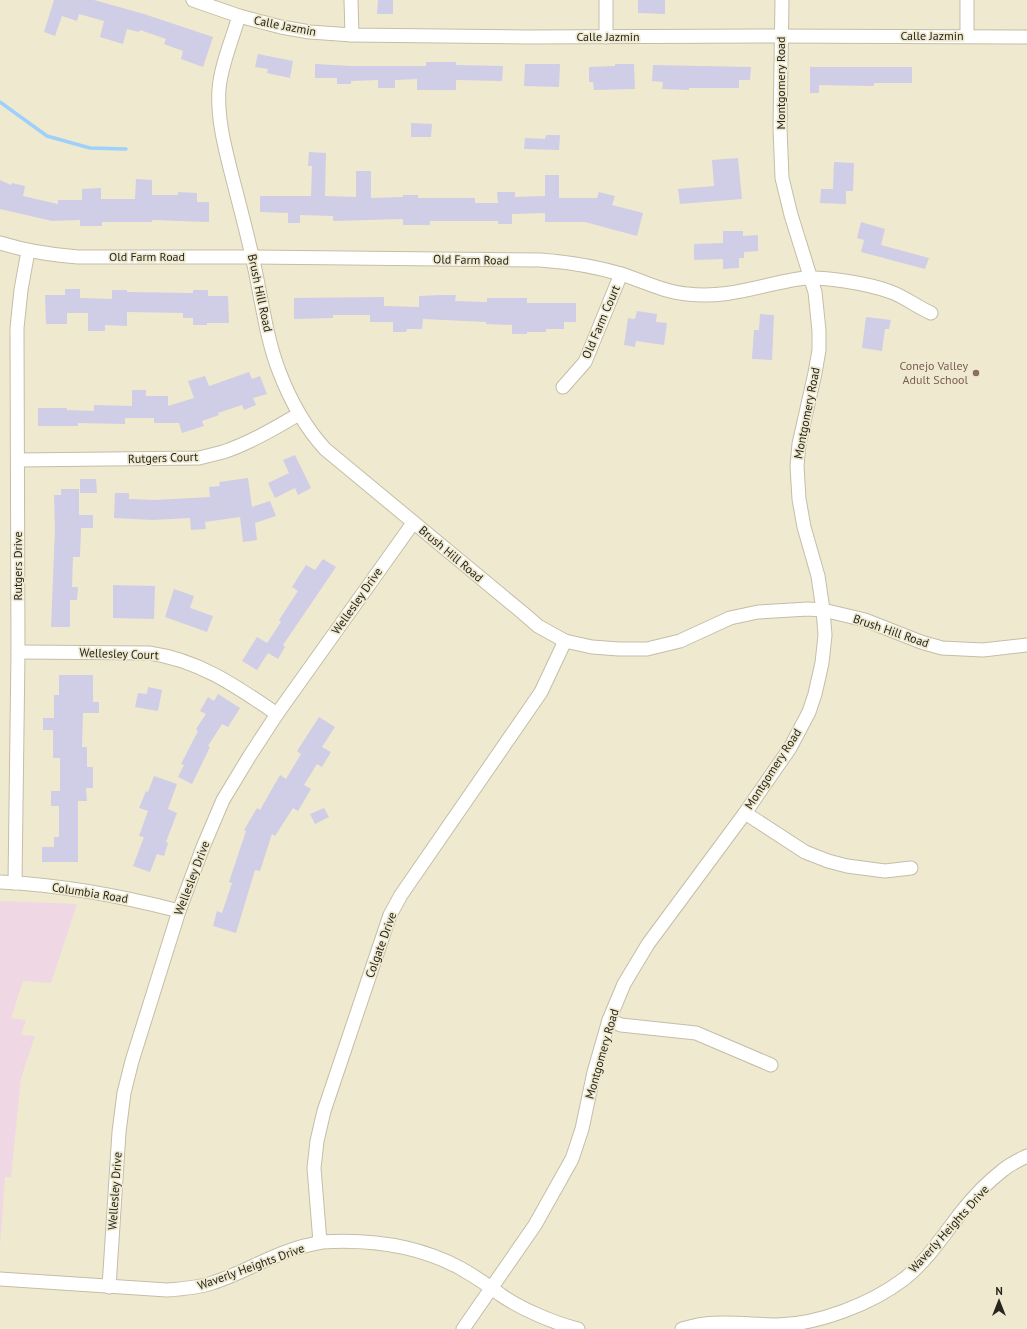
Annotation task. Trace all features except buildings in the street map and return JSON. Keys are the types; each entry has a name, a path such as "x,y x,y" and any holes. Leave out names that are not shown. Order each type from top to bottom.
{"street":[{"name":"Calle Jazmin","path":"193,0 239,16 282,27 310,32 352,35 432,37 1027,37"},
{"path":"351,0 352,35"},
{"path":"606,0 606,37"},
{"name":"Montgomery Road","path":"463,1329 535,1225 572,1159 582,1129 594,1072 609,1020 624,984 648,944 745,813 790,748 809,712 815,694 822,663 825,635 818,576 804,527 799,499 797,466 799,444 819,350 819,330 815,292 791,215 782,178 780,128 782,0"},
{"path":"967,0 967,36"},
{"name":"Brush Hill Road","path":"239,16 224,64 220,89 220,113 224,142 271,342 279,370 299,414 312,435 325,449 538,626 564,641 592,647 647,649 680,640 730,618 758,612 823,610 865,620 921,642 942,648 983,650 1027,645"},
{"name":"Old Farm Road","path":"0,243 28,251 78,257 540,260 586,265 621,274 665,289 685,294 703,296 742,292 798,279 810,278 873,286 891,292 931,313"},
{"name":"Rutgers Drive","path":"15,883 18,652 17,328 21,290 28,251"},
{"name":"Old Farm Court","path":"563,387 586,362 621,274"},
{"name":"Rutgers Court","path":"18,460 199,458 223,452 246,443 299,414"},
{"name":"Wellesley Drive","path":"109,1287 119,1132 124,1093 132,1061 179,911 214,820 223,800 277,714 412,522"},
{"name":"Colgate Drive","path":"320,1242 314,1168 317,1141 324,1111 390,915 401,895 541,692 564,641"},
{"name":"Wellesley Court","path":"18,652 149,653 167,655 199,666 215,674 246,692 277,714"},
{"path":"745,813 805,852 828,861 847,866 885,871 911,868"},
{"name":"Columbia Road","path":"0,882 76,889 108,894 179,911"},
{"path":"609,1020 621,1025 696,1033 771,1064"},
{"name":"Waverly Heights Drive","path":"682,1329 704,1324 729,1323 778,1325 805,1322 847,1310 891,1287 904,1278 937,1246 964,1209 984,1188 1004,1169 1027,1156"},
{"name":"Waverly Heights Drive","path":"0,1279 167,1290 192,1288 212,1283 286,1251 320,1242 354,1241 381,1243 410,1248 460,1268 502,1295 533,1312 565,1326 578,1329"}],"shaded area":[{"path":"0,901 77,904 51,983 23,981 11,1018 26,1020 21,1035 35,1036 21,1078 11,1177 5,1177 0,1246"}],"waterway":[{"path":"0,102 47,136 90,148 126,149"}],"place":[{"name":"Conejo Valley Adult School","path":"976,373"}]}
